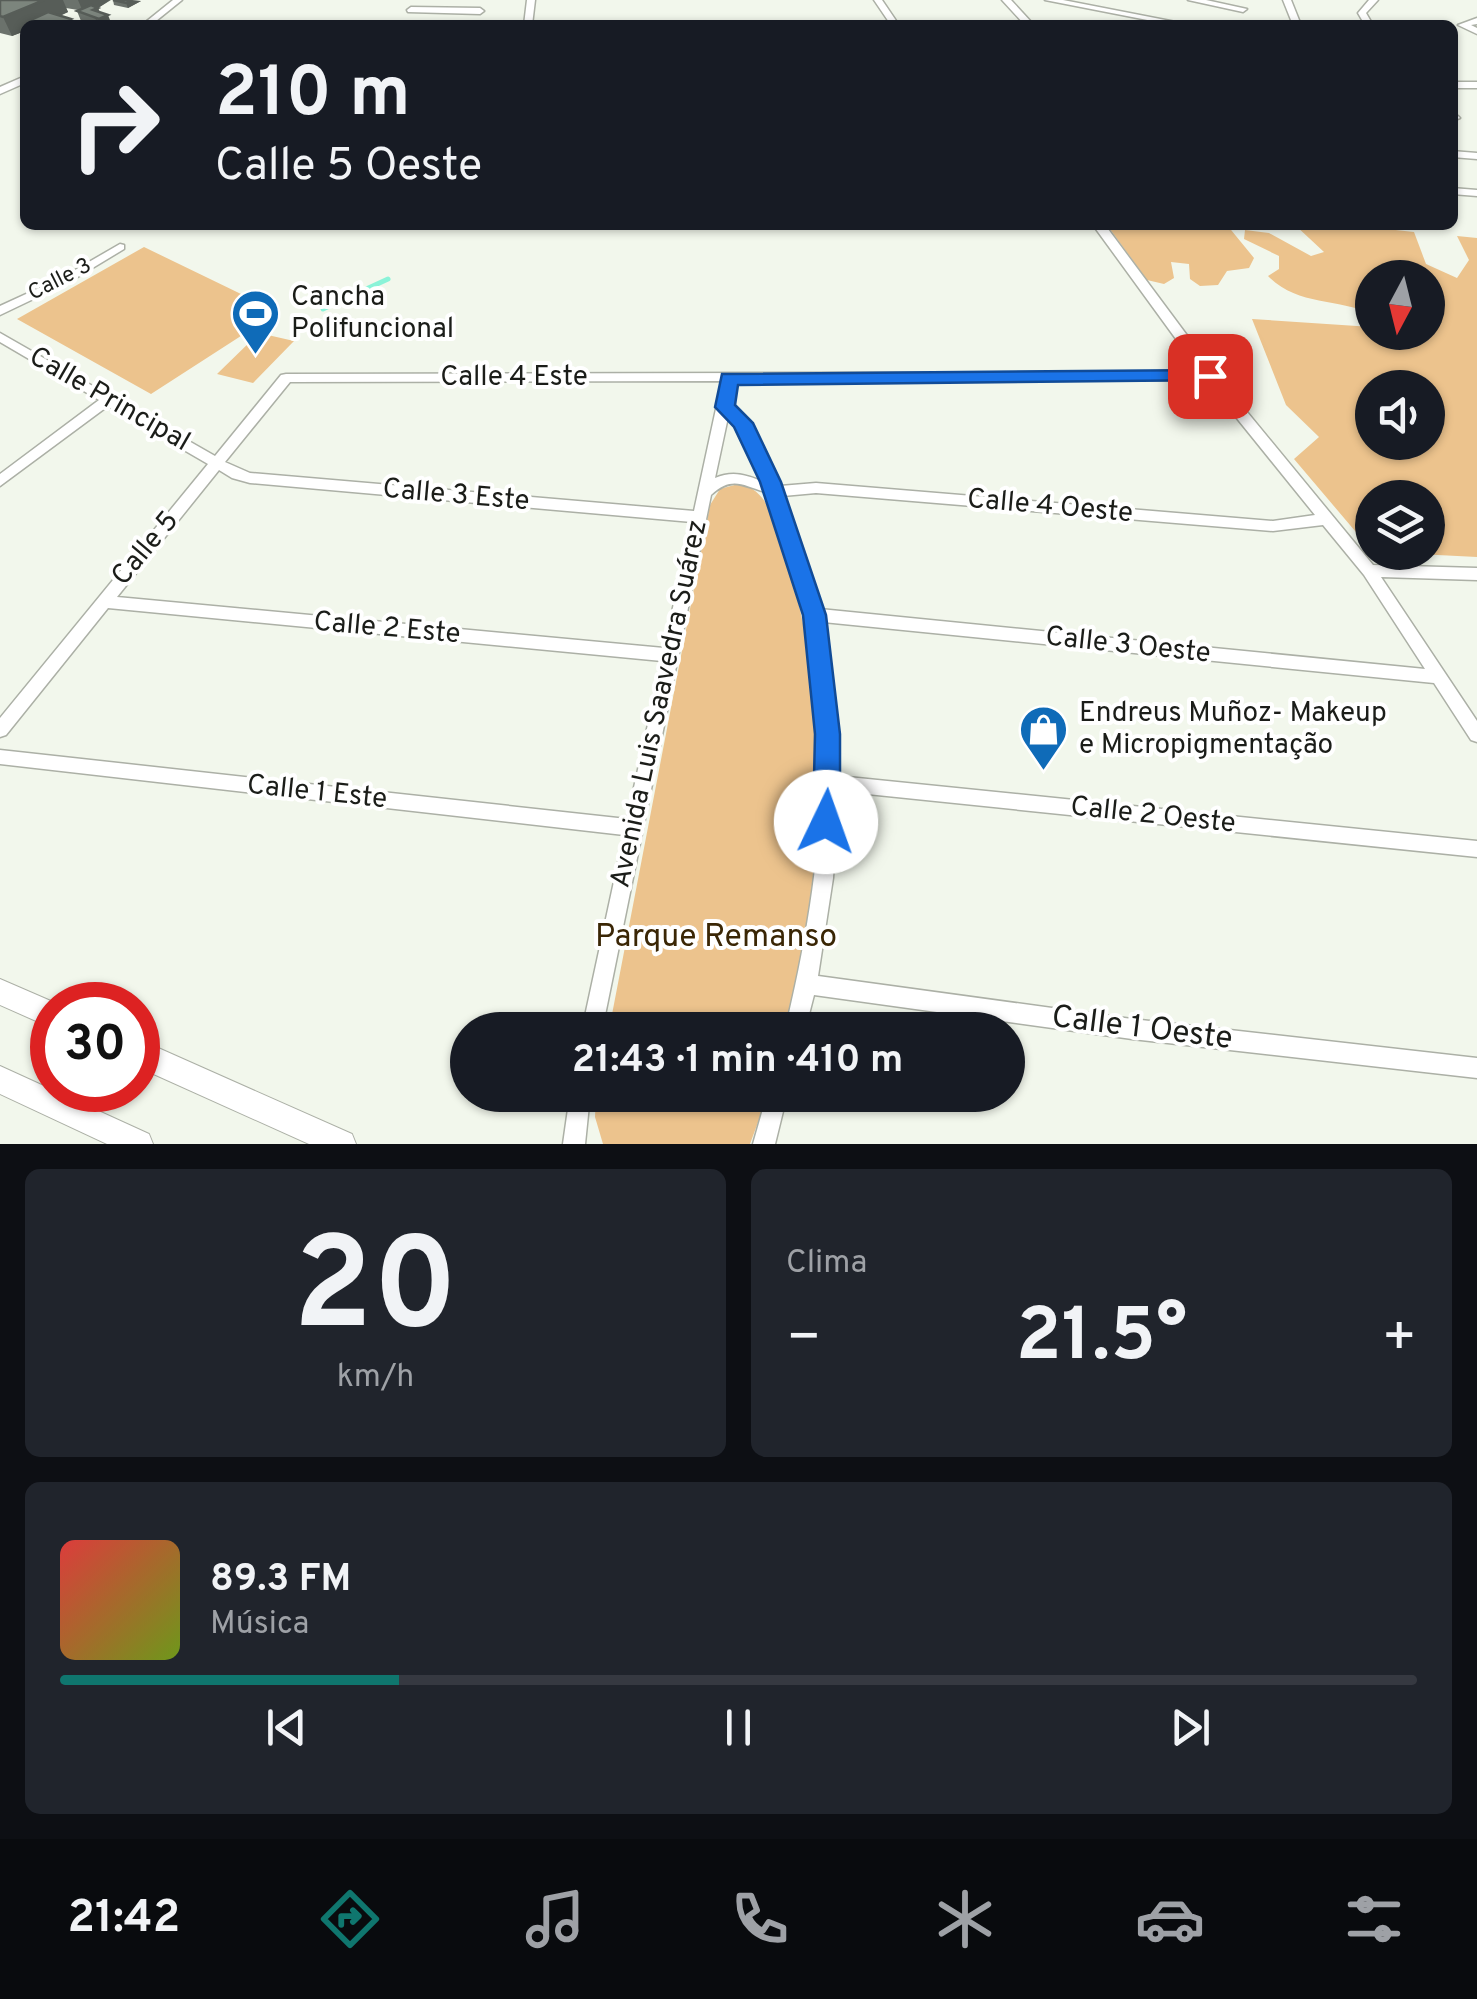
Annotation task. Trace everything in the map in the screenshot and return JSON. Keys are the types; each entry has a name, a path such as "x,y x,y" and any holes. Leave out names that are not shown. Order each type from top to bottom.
{"street":[{"path":"152,20 178,0"},
{"path":"1006,0 1025,20"},
{"path":"1048,0 1158,20"},
{"path":"1192,0 1244,9"},
{"path":"1366,20 1362,13 1374,0"},
{"path":"413,5 480,12"},
{"path":"1477,21 1462,25 1477,31"},
{"path":"1102,230 1210,376 1369,571 1477,735"},
{"name":"Calle 3","path":"0,311 120,247"},
{"name":"Calle Principal","path":"0,336 218,463"},
{"name":"Calle 4 Este","path":"298,377 1210,376"},
{"name":"Calle 5","path":"0,730 280,382 298,377"},
{"name":"Avenida Luis Saavedra Suárez","path":"596,1012 729,378"},
{"path":"0,480 109,399"},
{"path":"725,407 742,423 774,490 814,615 830,783 817,932 800,1012"},
{"name":"Calle 3 Este","path":"218,463 237,475 266,480 698,516"},
{"name":"Avenida Luis Saavedra Suárez","path":"704,495 719,480 736,478 774,490"},
{"name":"Calle 4 Oeste","path":"774,490 816,488 1273,526 1326,519"},
{"path":"1369,571 1477,574"},
{"name":"Calle 2 Este","path":"102,602 671,656"},
{"name":"Calle 3 Oeste","path":"814,615 1441,677"},
{"name":"Calle 1 Este","path":"0,757 634,828"},
{"name":"Calle 2 Oeste","path":"830,783 1477,849"},
{"name":"Calle 1 Oeste","path":"808,984 1132,1029 1477,1068"},
{"path":"0,992 30,1005"},
{"path":"160,1063 342,1144"},
{"path":"0,1080 140,1144"},
{"path":"574,1144 577,1112"},
{"path":"580,1112 588,1144"},
{"path":"764,1144 772,1112"}],"green space":[{"path":"1111,230 1231,230 1254,258 1249,268 1227,271 1218,285 1200,286 1190,279 1189,264 1171,262 1174,278 1164,284 1147,280"},
{"path":"1245,230 1269,233 1311,256 1324,252 1300,230 1414,232 1424,260 1355,260 1355,308 1304,297 1279,286 1268,276 1279,269 1279,256 1244,239"},
{"path":"1457,236 1477,238 1477,557 1445,555 1445,480 1355,480 1355,531 1294,459 1319,437 1286,405 1252,319 1355,326 1355,350 1445,350 1445,273 1457,278 1469,260"},
{"path":"144,247 278,312 151,394 17,319"},
{"name":"Cancha Polifuncional","path":"259,333 294,341 253,383 217,374"},
{"name":"Parque Remanso","path":"738,484 748,487 763,499 773,518 799,607 811,667 819,789 810,910 799,971 789,1012 612,1012 710,505 720,489"},
{"path":"595,1112 762,1112 750,1144 603,1144"}],"building":[{"path":"0,0 44,0 3,17"},
{"path":"91,5 98,8 93,10 108,15 99,19 77,11"},
{"path":"48,12 71,19 69,20 30,20"}],"waterway":[{"path":"323,309 388,279"}],"place":[{"name":"Cancha Polifuncional","path":"256,356"},
{"name":"Endreus Muñoz- Makeup e Micropigmentação","path":"1044,772"}],"route":[{"path":"826,822 830,783 828,734 814,615 770,482 742,423 725,407 729,378 1210,376"}]}
